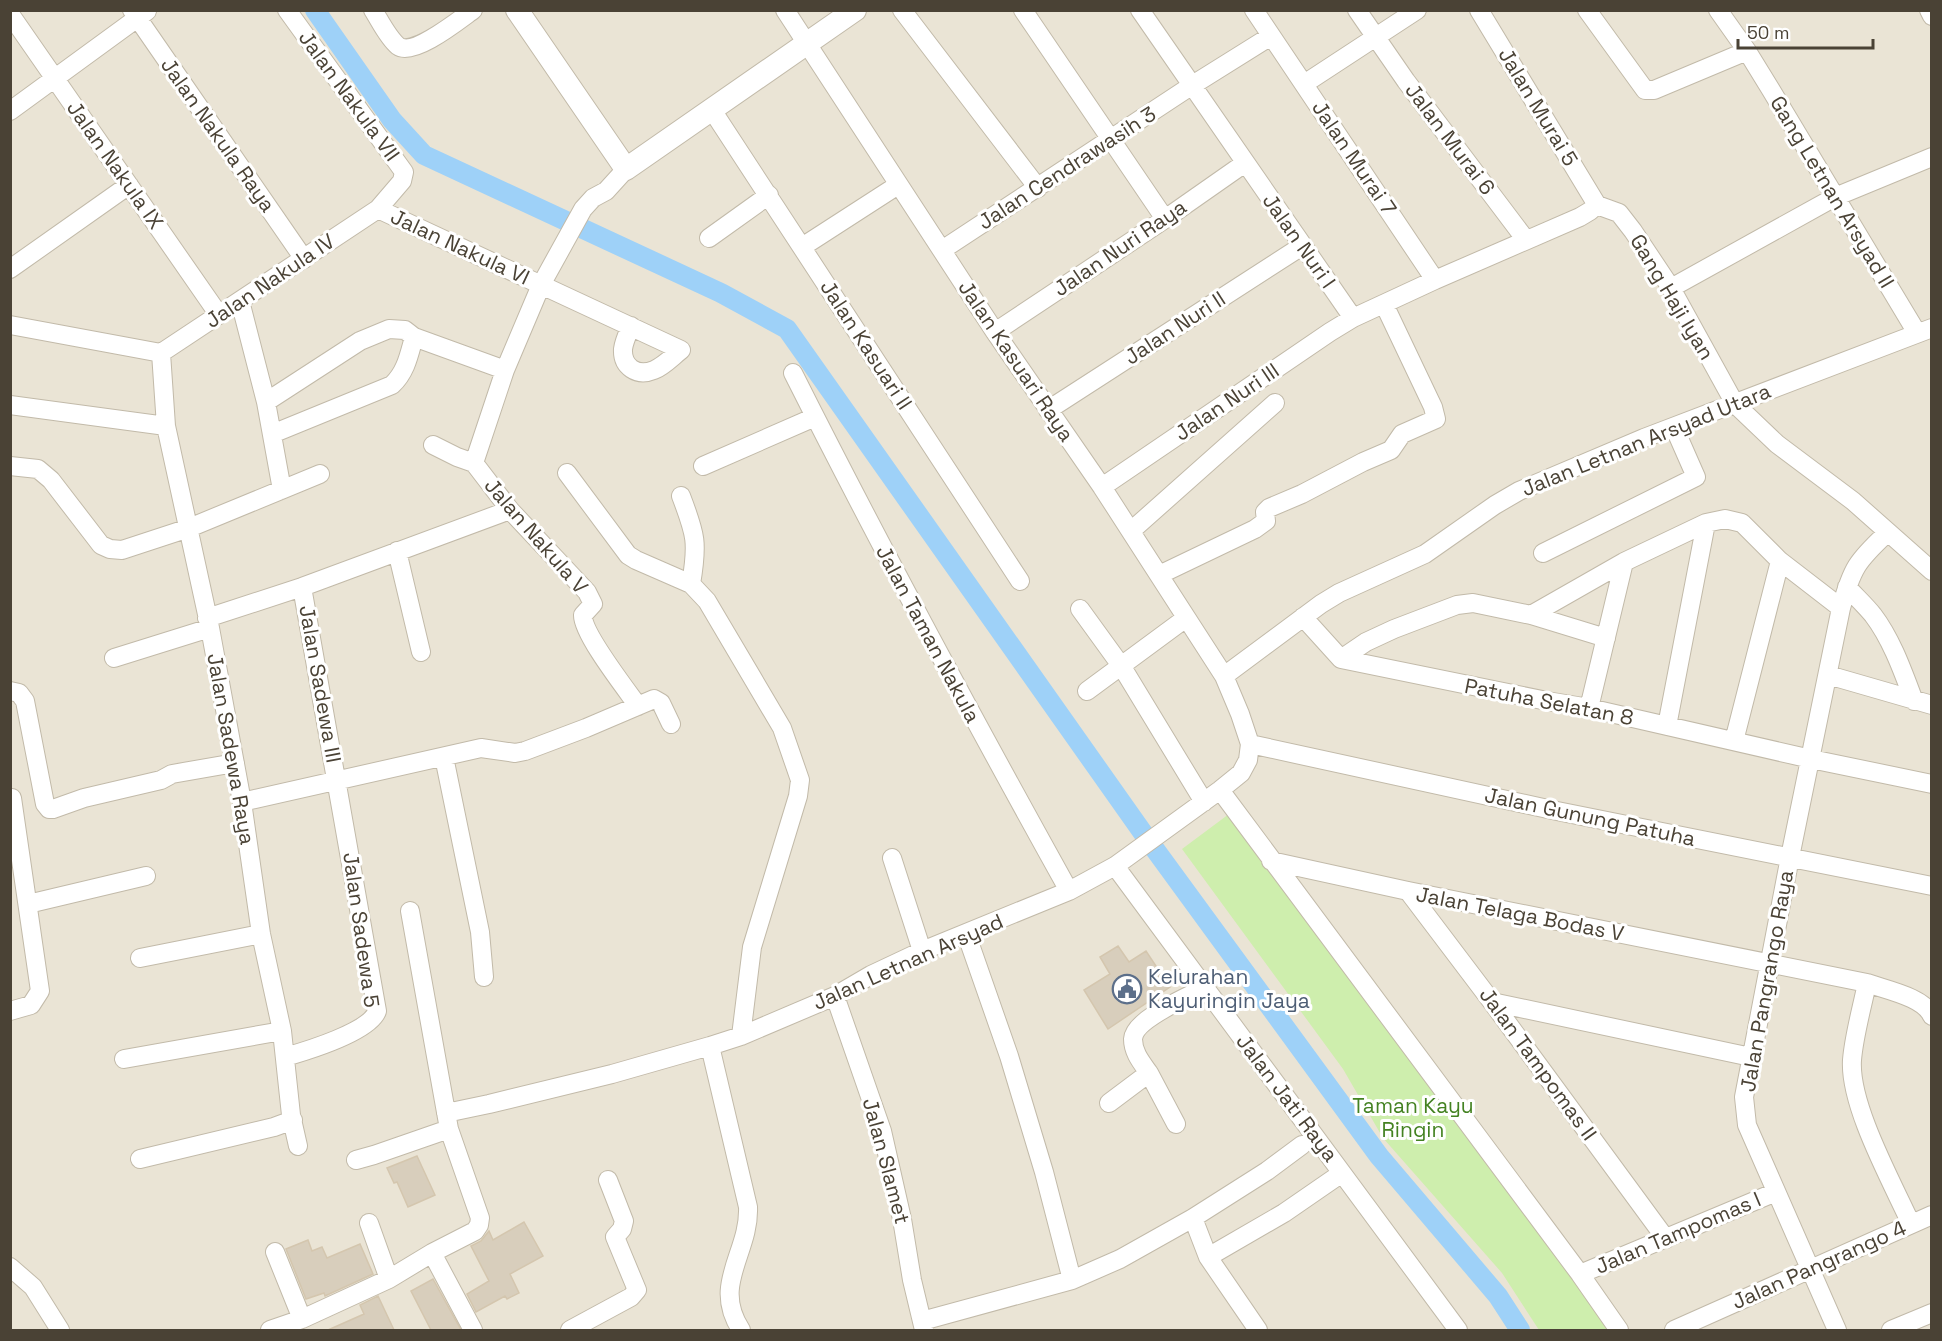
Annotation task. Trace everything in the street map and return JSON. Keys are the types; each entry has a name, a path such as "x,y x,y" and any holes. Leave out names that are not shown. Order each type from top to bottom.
{"street":[{"name":"Jalan Nakula VII","path":"287,10 404,172 402,181 378,209"},
{"path":"373,10 397,45 405,49 418,46 473,10"},
{"path":"517,10 626,169 808,45 855,10"},
{"name":"Jalan Kasuari Raya","path":"785,10 995,332 1102,487 1224,676"},
{"path":"902,10 1038,188"},
{"path":"1023,10 1165,219"},
{"name":"Jalan Nuri I","path":"1140,10 1353,318"},
{"name":"Jalan Murai 7","path":"1254,10 1436,280"},
{"name":"Jalan Murai 6","path":"1357,10 1406,81 1526,240"},
{"path":"1304,84 1417,10"},
{"name":"Jalan Murai 5","path":"1479,10 1597,205"},
{"path":"1587,10 1645,90 1653,90 1747,51"},
{"name":"Gang Letnan Arsyad II","path":"1718,10 1747,51 1835,197 1924,331"},
{"path":"1929,10 1932,16"},
{"path":"10,111 139,13"},
{"name":"Jalan Nakula Raya","path":"139,13 304,259"},
{"name":"Jalan Nakula IX","path":"10,14 219,315"},
{"name":"Jalan Cendrawasih 3","path":"942,250 1271,36"},
{"name":"Jalan Kasuari II","path":"712,110 1020,581"},
{"path":"1671,288 1835,197 1932,157"},
{"name":"Jalan Nuri Raya","path":"995,332 1245,163"},
{"name":"Jalan Nakula V","path":"626,169 606,191 593,198 583,209 541,285 505,370 474,463 510,510 587,592 593,604 582,618 598,649 638,706"},
{"path":"10,269 129,185"},
{"path":"802,247 898,185"},
{"path":"709,238 769,195"},
{"name":"Jalan Nuri III","path":"1102,487 1353,318 1587,213 1597,205"},
{"name":"Gang Haji Iyan","path":"1597,205 1612,209 1624,219 1671,288 1735,404 1777,444 1826,479 1932,570"},
{"name":"Jalan Nakula IV","path":"161,353 378,209"},
{"name":"Jalan Nakula VI","path":"378,209 541,285"},
{"name":"Jalan Nuri II","path":"1048,410 1302,246"},
{"path":"541,285 630,326 681,350 653,370 637,372 626,364 624,356 623,348 630,326"},
{"path":"240,301 266,402 282,490"},
{"path":"1159,575 1255,529 1266,521 1265,512 1269,508 1391,450 1402,435 1436,419 1433,407 1384,304"},
{"path":"10,325 161,353"},
{"path":"266,402 360,341 389,329 405,330 414,337 505,370"},
{"name":"Jalan Letnan Arsyad Utara","path":"1224,676 1339,593 1425,554 1510,495 1577,465 1924,331"},
{"path":"272,434 392,385 405,368 414,337"},
{"name":"Jalan Sadewa Raya","path":"161,353 166,426 209,623 235,763 261,934 282,1031 298,1146"},
{"name":"Jalan Taman Nakula","path":"793,373 940,659 1069,891"},
{"path":"1131,531 1275,403"},
{"path":"10,405 166,426"},
{"path":"703,466 815,417"},
{"path":"1543,553 1696,477 1674,427"},
{"path":"434,445 474,463"},
{"path":"10,466 38,469 51,480 101,545 110,549 122,550 189,528 320,474"},
{"path":"567,473 628,555 636,561 691,584 707,601 782,728 800,780 798,796 752,947 741,1036"},
{"path":"681,496 693,526 696,544 691,584"},
{"name":"Jalan Sadewa III","path":"114,658 397,550 510,510"},
{"path":"1532,615 1624,562 1706,523 1725,519 1738,521 1780,561 1841,608"},
{"path":"1667,726 1706,523"},
{"name":"Jalan Pangrango Raya","path":"1837,1330 1747,1125 1744,1097 1841,608 1852,571 1858,561 1887,533"},
{"path":"397,550 421,652"},
{"path":"1734,741 1780,561"},
{"path":"1589,708 1624,562"},
{"name":"Jalan Sadewa III","path":"302,586 338,781"},
{"path":"1847,587 1873,615 1923,703"},
{"path":"1304,617 1341,659 1366,642 1394,629 1457,605 1473,603 1532,615 1606,638"},
{"path":"1080,609 1122,667 1204,802"},
{"path":"1087,691 1186,618"},
{"name":"Patuha Selatan 8","path":"1341,659 1589,708 1810,759 1932,784"},
{"path":"1828,675 1923,703"},
{"path":"1224,676 1250,744"},
{"path":"10,691 19,693 25,701 45,804 49,809 84,798 161,780 172,774 235,763"},
{"path":"242,802 481,747 510,753 525,751 654,699 658,700 671,724"},
{"name":"Jalan Letnan Arsyad","path":"356,1160 374,1155 489,1104 612,1074 741,1036 835,996 871,975 922,951 1069,891 1122,862 1241,773 1248,760 1250,744"},
{"name":"Jalan Gunung Patuha","path":"1250,744 1557,811 1932,886"},
{"path":"444,757 480,932 484,977"},
{"name":"Jalan Sadewa 5","path":"285,1057 320,1047 368,1022 376,1013 338,781"},
{"path":"1220,790 1580,1274 1619,1330"},
{"path":"10,1011 31,1005 40,991 11,798 43,794"},
{"path":"892,858 922,951"},
{"name":"Jalan Telaga Bodas V","path":"1271,861 1408,891 1867,983 1917,1001 1927,1008 1932,1016"},
{"name":"Jalan Jati Raya","path":"1122,862 1204,988 1458,1330"},
{"path":"28,904 146,876"},
{"name":"Jalan Tampomas II","path":"1408,891 1666,1239"},
{"path":"270,1330 302,1319 389,1279 475,1231 480,1223 447,1121 410,911"},
{"path":"966,933 1009,1056 1044,1172 1072,1280"},
{"path":"140,957 261,934"},
{"path":"1867,983 1852,1060 1853,1084 1866,1122 1911,1224"},
{"path":"1176,1124 1133,1041 1137,1028 1152,1016 1204,988"},
{"name":"Jalan Slamet","path":"835,996 882,1131 923,1326"},
{"path":"1492,1002 1751,1057"},
{"path":"124,1059 282,1031"},
{"path":"710,1046 747,1207 746,1231 731,1274 729,1305 741,1330"},
{"path":"1109,1103 1149,1073"},
{"path":"140,1159 274,1127 293,1120"},
{"path":"923,1326 1072,1280 1120,1259 1193,1218 1267,1171 1302,1145"},
{"path":"1208,1257 1284,1213 1342,1173"},
{"path":"570,1330 631,1296 637,1290 615,1237 622,1229 624,1221 608,1180"},
{"name":"Jalan Tampomas I","path":"1580,1274 1776,1192"},
{"name":"Jalan Pangrango 4","path":"1674,1330 1932,1215"},
{"path":"1193,1218 1208,1257 1258,1330"},
{"path":"369,1223 389,1279"},
{"path":"275,1252 302,1319"},
{"path":"432,1253 473,1330"},
{"path":"11,1269 33,1287 60,1330"},
{"path":"1891,1330 1932,1313"}],"shaded area":[{"path":"11,11 1931,11 1931,1330 11,1330"}],"green space":[{"name":"Taman Kayu Ringin","path":"1229,814 1614,1330 1539,1330 1502,1273 1383,1138 1343,1069 1182,849"}],"building":[{"name":"Kelurahan Kayuringin Jaya","path":"1118,946 1129,962 1146,951 1170,987 1108,1029 1084,990 1110,974 1100,957"},
{"path":"417,1156 435,1195 408,1207 397,1182 394,1183 387,1168"},
{"path":"524,1222 543,1256 510,1274 519,1293 507,1299 505,1296 476,1312 467,1294 489,1281 471,1246 481,1241 489,1231 493,1240"},
{"path":"308,1240 312,1251 322,1247 327,1258 360,1244 373,1274 325,1296 324,1293 306,1299 286,1249"},
{"path":"433,1279 461,1330 431,1330 411,1291"},
{"path":"378,1296 394,1330 328,1330 364,1314 360,1305"}],"waterway":[{"path":"315,10 392,120 424,155 721,293 787,329 1143,833 1379,1156 1498,1296 1520,1330"}],"place":[{"name":"Kelurahan Kayuringin Jaya","path":"1127,989"}]}
